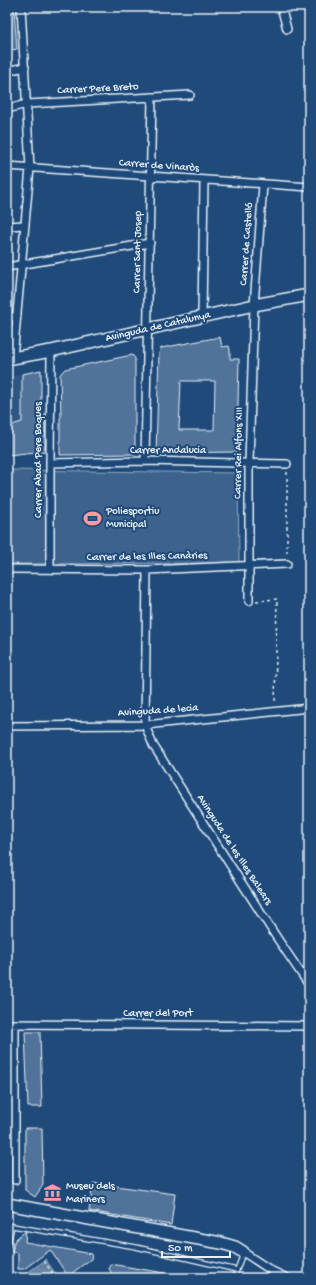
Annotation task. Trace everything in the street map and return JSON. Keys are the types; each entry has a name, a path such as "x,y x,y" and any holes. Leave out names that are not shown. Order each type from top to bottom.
{"street":[{"path":"10,358 17,316 30,168 21,7"},
{"path":"281,7 287,29"},
{"path":"7,71 25,67"},
{"name":"Carrer Pere Breto","path":"7,109 27,104 190,95"},
{"name":"Carrer Sant Josep","path":"145,461 152,97"},
{"name":"Carrer de Vinaròs","path":"7,166 309,188"},
{"path":"202,317 204,180"},
{"name":"Carrer de Castelló","path":"254,305 263,185"},
{"path":"7,226 25,226"},
{"path":"7,267 150,244"},
{"name":"Avinguda de Catalunya","path":"10,358 51,351 147,328 309,295"},
{"name":"Carrer Rei Alfons XIII","path":"248,601 249,462 254,305"},
{"path":"7,318 17,316"},
{"name":"Carrer Abad Pere Boques","path":"50,569 51,351"},
{"name":"Carrer Andalucia","path":"50,463 145,461 287,464"},
{"name":"Carrer de les Illes Canàries","path":"7,569 147,570 287,564"},
{"name":"Avinguda de les Illes Balears","path":"147,570 146,725 153,745 277,938 309,985"},
{"name":"Avinguda de lecia","path":"7,726 146,725 275,713 309,708"},
{"name":"Carrer del Port","path":"7,1024 309,1026"},
{"path":"15,1024 15,1180"},
{"path":"7,1204 221,1243 235,1247 272,1271 287,1278"}],"lane":[{"path":"7,1225 136,1247 237,1270"},
{"path":"7,1247 12,1226"},
{"path":"235,1278 243,1252"}],"path":[{"path":"287,464 287,564"},
{"path":"248,601 277,599 275,713"},
{"path":"44,1261 56,1278"}],"shaded area":[{"path":"22,374 22,422 7,429 7,377"},
{"name":"Poliesportiu Municipal","path":"7,470 238,473 239,563 7,564"}],"water":[{"path":"45,1259 59,1278 19,1278 44,1261"}],"building":[{"path":"14,10 17,49 7,51 7,12"},
{"path":"220,337 222,347 229,346 230,359 239,359 237,452 156,453 159,353 161,348","holes":["181,381 215,381 214,430 179,430"]},
{"path":"132,355 135,358 135,454 60,455 60,375 62,372 65,369"},
{"path":"41,370 41,415 45,415 45,451 8,455 7,429 22,422 22,374"},
{"path":"25,1032 40,1032 42,1107 28,1107"},
{"path":"25,1128 42,1128 43,1185 35,1197 25,1190"},
{"path":"93,1183 175,1194 171,1225 89,1211"},
{"path":"26,1231 25,1242 92,1254 91,1259 68,1276 50,1250 24,1269 18,1269 18,1253 12,1252 14,1242"},
{"path":"110,1264 171,1274 170,1278 115,1278 109,1269"}],"place":[{"name":"Poliesportiu Municipal","path":"93,518"},
{"name":"Museu dels Mariners","path":"53,1193"}]}
